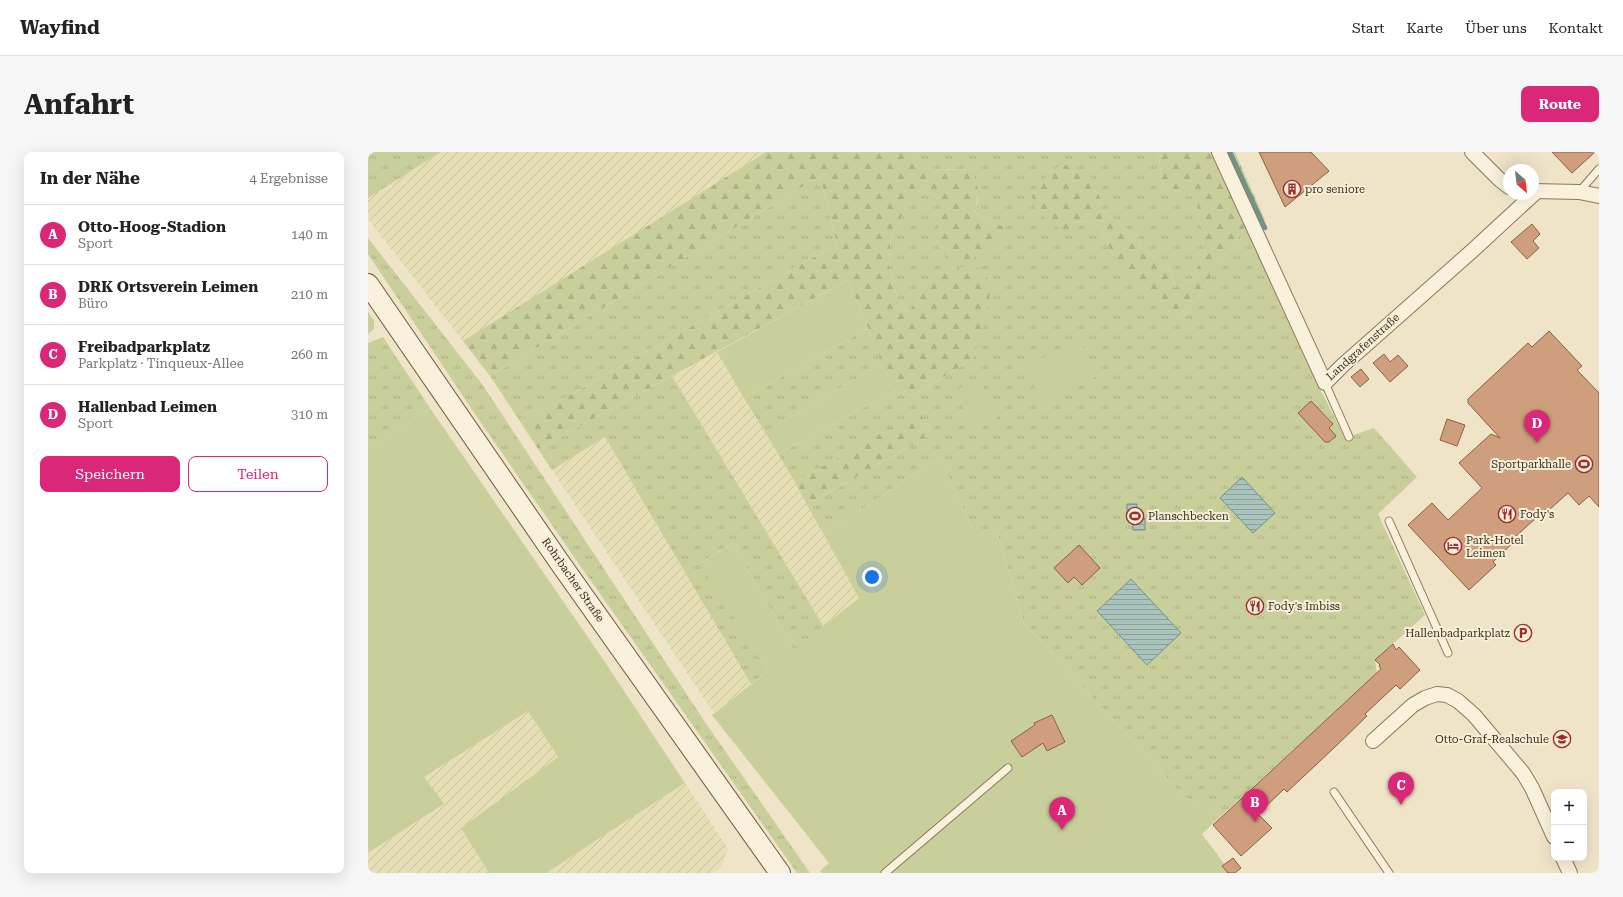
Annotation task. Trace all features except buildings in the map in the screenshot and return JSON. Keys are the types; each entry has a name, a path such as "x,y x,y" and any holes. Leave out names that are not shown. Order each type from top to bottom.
{"main road":[{"name":"Rohrbacher Straße","path":"368,284 560,563 780,873"}],"street":[{"name":"Landgrafenstraße","path":"1219,152 1325,383 1343,365 1472,251 1526,200"},
{"path":"1472,152 1503,182"},
{"path":"1539,191 1578,192 1599,196"},
{"path":"1373,741 1416,703 1437,694 1447,695 1458,701 1474,715 1523,773 1532,788 1551,830"},
{"path":"1564,861 1570,873"}],"lane":[{"path":"1578,192 1599,169"},
{"path":"1325,383 1349,437"},
{"path":"1390,522 1448,653"},
{"path":"885,873 1008,768"},
{"path":"1334,792 1389,873"}],"shaded area":[{"path":"441,152 766,152 463,341 368,219 368,198"},
{"path":"717,352 795,482 860,598 824,627 672,376"},
{"path":"605,437 751,684 714,713 552,470"},
{"path":"528,711 558,757 461,828 489,873 410,873 409,871 406,873 368,873 368,853 444,805 424,777"},
{"path":"685,783 728,849 720,869 713,873 546,873"}],"green space":[{"path":"368,152 441,152 368,198"},
{"path":"766,152 919,152 914,165 927,169 969,170 973,175 978,190 975,212 985,220 1005,227 1005,241 972,259 951,262 936,244 941,216 941,199 926,191 910,202 891,235 889,262 893,287 902,306 907,312 918,302 925,284 944,272 963,267 981,269 992,285 983,328 972,359 913,396 894,391 848,280 538,449 521,423 837,244 820,176 490,376 463,341"},
{"path":"919,152 1158,152 1163,187 1199,197 1197,217 1205,252 1191,281 1175,288 1168,267 1141,248 1138,237 1103,211 1094,180 1073,223 1088,220 1100,227 1113,255 1182,319 1245,227 1317,383 1345,438 1374,428 1417,477 1378,514 1425,615 1375,660 1377,673 1221,816 1183,796 1023,622 997,531 973,531 940,457 824,535 807,505 930,435 920,412 795,482 778,454 894,391 913,396 972,359 974,350 925,284 918,302 907,312 902,306 893,287 889,262 891,235 910,201 926,191 941,199 941,216 1005,228 985,220 975,212 978,198 969,170 927,169 914,165"},
{"path":"1158,152 1235,152 1265,220 1245,227 1182,319 1138,289 1113,255 1100,227 1088,220 1073,223 1066,234 1036,211 1032,196 1039,183 1062,163 1095,180 1103,211 1138,237 1141,248 1168,267 1175,288 1191,281 1205,252 1197,217 1198,197 1163,187"},
{"path":"820,176 837,244 521,423 490,376"},
{"path":"368,238 482,384 705,722 810,873 797,873 579,564 477,417 368,254"},
{"path":"848,280 868,328 744,398 717,352"},
{"path":"368,312 374,321 374,329 368,334"},
{"path":"868,328 883,363 765,432 744,398"},
{"path":"383,337 430,408 368,449 368,343"},
{"path":"1079,339 1098,376 1043,403 1025,367"},
{"path":"883,363 894,391 778,454 765,432"},
{"path":"672,376 824,627 794,650 732,543 701,563 768,671 751,684 605,437 552,470 538,449"},
{"path":"977,378 1000,416 976,430 954,392"},
{"path":"430,408 605,662 685,783 546,873 489,873 461,828 558,757 528,711 424,777 444,804 368,853 368,449"},
{"path":"920,411 930,435 807,505 795,482"},
{"path":"940,457 973,531 997,531 1023,622 1183,796 1221,816 1202,834 1231,873 822,873 820,871 829,863 712,715 768,671 700,564 732,543 794,650 859,598 824,535"}],"water":[{"path":"1242,477 1275,513 1253,533 1220,498"},
{"name":"Planschbecken","path":"1127,504 1137,504 1137,518 1145,518 1145,530 1133,530 1133,514 1127,514"},
{"path":"1131,579 1181,633 1147,665 1097,611"}],"waterway":[{"path":"1230,152 1265,228"}],"place":[{"name":"pro seniore","path":"1292,189"},
{"name":"Hallenbad Leimen","path":"1537,443"},
{"name":"Sportparkhalle","path":"1584,464"},
{"name":"Fody's","path":"1507,514"},
{"name":"Planschbecken","path":"1135,516"},
{"name":"Park-Hotel Leimen","path":"1453,546"},
{"name":"Fody's Imbiss","path":"1255,606"},
{"name":"Hallenbadparkplatz","path":"1523,633"},
{"name":"Otto-Graf-Realschule","path":"1562,739"},
{"name":"Freibadparkplatz","path":"1401,805"},
{"name":"DRK Ortsverein Leimen","path":"1255,822"},
{"name":"Otto-Hoog-Stadion","path":"1062,830"}]}
